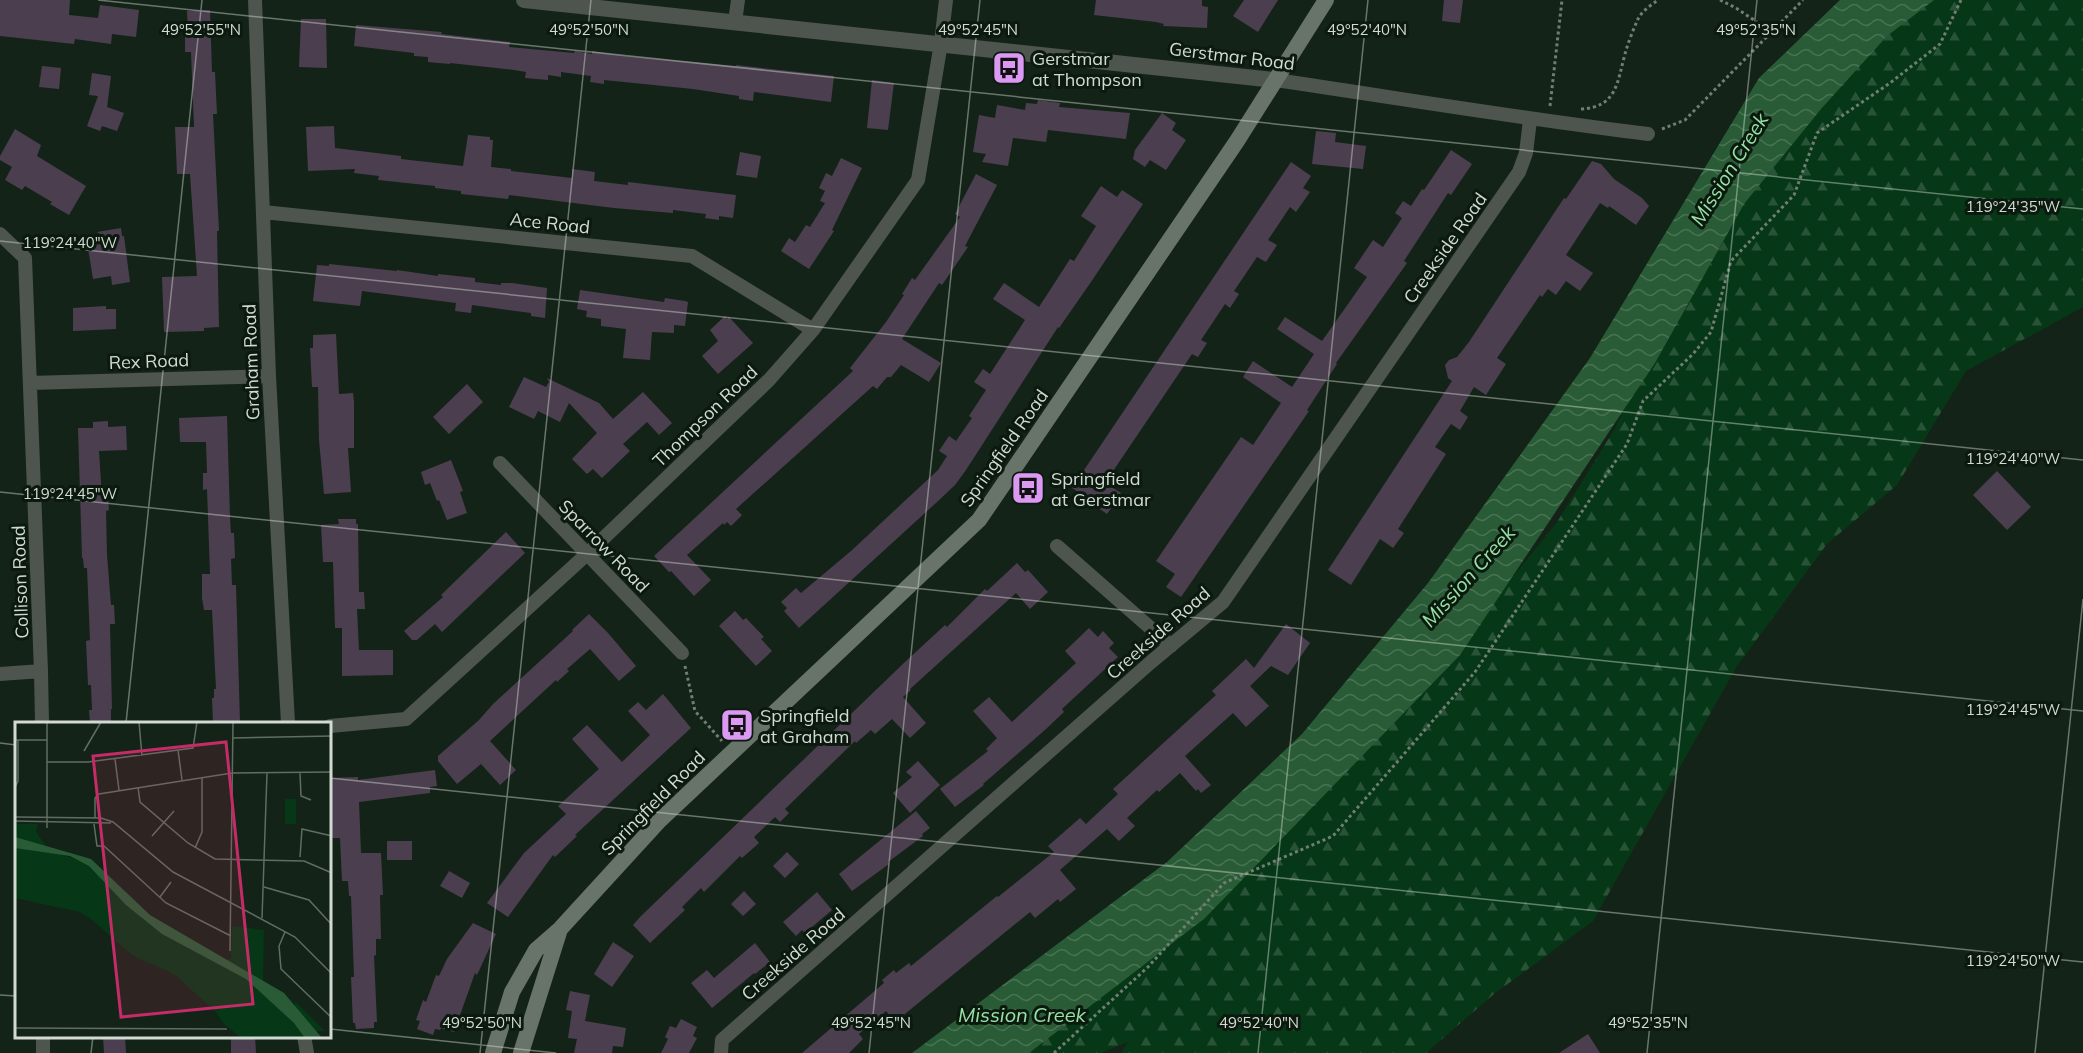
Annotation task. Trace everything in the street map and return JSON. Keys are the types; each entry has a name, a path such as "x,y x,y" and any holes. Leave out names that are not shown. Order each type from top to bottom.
{"main road":[{"name":"Springfield Road","path":"493,1053 512,992 536,950 560,929 658,822 979,520 1237,141 1326,0"},
{"name":"Springfield Road","path":"521,1053 560,929"}],"street":[{"name":"Graham Road","path":"255,0 269,376 288,722"},
{"name":"Gerstmar Road","path":"524,0 1275,80 1466,107 1530,120 1648,134"},
{"path":"735,22 738,0"},
{"name":"Thompson Road","path":"332,726 406,719 587,554 769,380 813,330 918,180 946,0"},
{"name":"Creekside Road","path":"721,1053 722,1040 1223,602 1519,172 1526,153 1530,120"},
{"name":"Ace Road","path":"263,212 692,256 813,330"},
{"name":"Collison Road","path":"1,234 25,258 42,722"},
{"name":"Rex Road","path":"30,383 269,376"},
{"name":"Sparrow Road","path":"500,463 682,653"},
{"path":"1057,546 1171,646"},
{"path":"0,674 41,671"},
{"path":"304,1038 307,1053"}],"path":[{"path":"1530,120 1550,109 1562,0"},
{"path":"1580,109 1601,106 1611,96 1618,84 1625,53 1639,17 1658,0"},
{"path":"1720,0 1772,32"},
{"path":"1648,134 1685,120 1803,0"},
{"path":"1054,1053 1148,967 1224,883 1333,836 1475,672 1627,444 1642,401 1693,354 1711,332 1731,261 1794,195 1817,133 1890,83 1940,44 1960,0"},
{"path":"682,653 695,711 732,752"}],"green space":[{"path":"1922,0 2083,0 2083,307 1966,371 1897,485 1827,544 1737,666 1593,921 1494,994 1426,1053 1121,1053 1128,1042 1101,1053 1026,1053 1459,644 1557,522 1614,430 1773,118"}],"water":[{"name":"Mission Creek","path":"1840,0 1934,0 1887,36 1821,109 1744,204 1655,363 1460,655 1205,918 1029,1053 912,1053 1167,862 1302,734 1428,583 1590,358 1759,78"}],"building":[{"path":"0,0 70,0 69,15 98,18 100,5 139,10 136,37 112,34 111,44 75,39 74,44 0,36"},
{"path":"1096,0 1202,0 1202,6 1208,7 1207,28 1163,26 1164,24 1156,22 1094,15"},
{"path":"1244,0 1278,0 1258,32 1233,16"},
{"path":"1444,0 1463,0 1460,23 1442,21"},
{"path":"210,10 212,72 215,72 217,114 213,114 219,231 217,231 219,327 204,328 204,331 164,332 162,277 197,276 190,174 177,174 175,127 194,127 191,52 185,52 185,33 188,33 187,11"},
{"path":"301,19 326,19 327,68 299,67"},
{"path":"356,25 442,32 441,34 510,42 509,47 592,54 592,51 834,76 831,102 754,92 753,101 739,99 739,96 693,89 604,80 604,84 590,82 591,76 561,72 561,77 548,75 548,80 525,78 526,72 428,62 428,57 414,56 414,53 354,46"},
{"path":"42,66 61,68 59,89 39,87"},
{"path":"92,73 111,76 107,107 124,113 117,131 102,126 100,131 87,126 98,96 89,95"},
{"path":"872,80 894,83 888,130 867,128"},
{"path":"1038,100 1060,103 1059,107 1130,113 1126,139 1048,130 1046,142 1013,138 1008,166 982,162 986,154 973,152 979,115 995,118 997,105 1025,110 1026,103 1037,104"},
{"path":"1162,113 1176,123 1172,130 1186,140 1166,170 1150,160 1145,167 1133,159 1135,150"},
{"path":"334,126 335,148 463,166 468,135 490,137 490,140 493,140 491,167 572,178 572,169 595,172 594,181 628,185 628,182 736,195 733,218 719,216 719,220 705,218 706,214 673,210 673,213 614,208 509,195 508,199 461,194 461,191 435,188 435,186 378,180 379,176 354,173 355,169 308,171 306,127"},
{"path":"15,129 41,145 37,156 86,186 69,215 25,186 22,190 5,180 12,167 0,160 0,156"},
{"path":"1316,131 1336,133 1335,142 1366,146 1363,169 1312,164"},
{"path":"1451,150 1472,164 1451,195 1448,193 1404,261 1407,263 1336,363 1307,410 1309,411 1181,597 1166,587 1175,574 1156,561 1241,437 1253,445 1281,403 1243,377 1253,361 1292,387 1314,354 1277,329 1285,317 1322,341 1367,277 1354,268 1373,240 1383,247 1402,218 1395,213 1403,201 1411,206"},
{"path":"740,152 761,156 757,178 736,175"},
{"path":"841,158 862,168 832,230 834,231 809,269 781,251 789,238 795,242 806,225 810,227 825,203 820,201 825,191 819,188 826,173 832,176"},
{"path":"1592,161 1601,164 1614,179 1642,198 1649,206 1636,225 1609,206 1608,208 1600,203 1566,255 1593,273 1580,291 1566,281 1556,295 1548,289 1542,297 1540,295 1497,358 1506,364 1486,395 1474,387 1460,411 1468,417 1460,430 1451,424 1435,447 1446,454 1398,529 1404,533 1393,548 1380,539 1351,585 1328,570 1452,381 1448,378 1445,365 1449,360 1457,357 1469,342 1564,198 1566,199"},
{"path":"1291,162 1311,176 1303,188 1310,192 1296,212 1290,207 1268,240 1277,245 1266,262 1257,257 1234,291 1239,294 1230,308 1225,304 1201,340 1207,343 1198,357 1192,354 1105,483 1121,493 1107,514 1072,488"},
{"path":"976,174 997,185 965,246 968,247 942,285 939,283 902,339 941,363 929,382 901,365 877,389 873,386 736,509 742,515 731,526 727,522 724,525 723,523 687,555 711,580 694,596 654,556 853,371 850,368 886,322 912,278 915,280 960,217 955,214"},
{"path":"1101,186 1117,197 1122,190 1143,204 1058,327 966,470 955,485 799,628 784,611 787,608 781,602 796,588 801,593 851,551 938,470 947,456 939,451 949,436 956,441 972,418 969,416 986,390 974,382 983,369 990,374 1025,320 993,299 1004,283 1039,307 1070,259 1074,261 1096,226 1081,216"},
{"path":"121,228 130,282 112,285 111,276 93,279 87,242 107,238 97,232"},
{"path":"329,264 475,278 475,282 501,285 501,283 512,283 547,288 545,318 531,316 531,313 472,305 471,313 455,311 456,303 362,291 360,306 313,301 317,265 329,266"},
{"path":"580,290 664,302 665,298 688,302 685,326 674,325 674,333 652,332 650,360 623,358 626,329 601,326 601,319 586,317 587,311 577,309"},
{"path":"106,306 106,309 116,309 116,329 73,331 73,308"},
{"path":"725,316 727,319 729,317 753,343 718,374 702,356 718,341 710,330"},
{"path":"336,334 339,394 353,393 354,402 354,448 348,448 351,492 324,494 319,440 318,387 312,387 310,348 313,348 313,335"},
{"path":"524,377 546,387 549,382 547,378 599,403 613,419 643,392 672,423 659,435 647,422 623,444 630,451 602,478 593,469 587,474 572,459 597,433 569,403 560,422 538,411 534,419 509,407"},
{"path":"467,384 483,402 449,434 433,417"},
{"path":"227,416 230,518 231,533 234,533 235,558 231,559 232,585 236,585 240,722 213,722 212,698 214,698 214,689 216,689 212,610 204,610 202,598 202,574 210,574 207,489 203,490 203,473 207,473 206,442 180,442 179,418"},
{"path":"108,421 108,427 126,426 127,450 99,451 102,498 108,498 107,555 115,624 110,624 111,722 90,722 89,710 92,710 91,685 88,685 86,641 90,640 87,568 84,568 82,558 78,428 93,428 93,422"},
{"path":"451,460 463,491 460,492 467,513 447,520 430,483 425,485 421,472"},
{"path":"1997,471 2031,507 2007,530 1973,495"},
{"path":"338,519 356,519 356,524 358,524 359,592 364,592 365,609 357,609 359,650 393,650 393,675 342,676 342,628 335,628 333,562 323,562 321,525 339,524"},
{"path":"506,532 525,553 442,632 435,624 417,640 412,640 404,631 443,597 441,595"},
{"path":"1017,563 1025,572 1028,570 1048,592 1030,609 1016,593 910,689 903,697 926,723 910,738 892,719 875,734 871,730 856,743 855,741 785,809 789,813 780,822 775,817 754,837 759,843 742,858 740,856 704,892 701,888 682,907 685,910 650,943 633,925 640,917 905,662"},
{"path":"735,611 743,620 746,618 764,637 761,639 772,651 756,666 719,626"},
{"path":"589,614 636,666 619,681 590,649 567,669 569,671 557,682 556,680 490,741 516,770 500,785 481,764 457,784 438,761 438,756 479,720 493,704"},
{"path":"1286,624 1310,643 1288,675 1271,666 1250,686 1269,706 1246,727 1233,713 1185,756 1211,785 1201,793 1198,789 1196,791 1180,773 1159,792 1157,790 1127,818 1135,826 1119,841 1107,829 1060,870 1076,889 1060,902 1058,899 1035,918 1030,912 895,1022 886,1011 859,1034 863,1039 849,1053 802,1053 884,983 882,980 894,970 896,973 909,963 911,966 1054,852 1048,846 1080,818 1086,824 1118,794 1113,789 1216,695 1212,691 1246,659 1254,668"},
{"path":"1089,628 1098,637 1103,631 1114,643 1109,648 1118,657 1062,709 1064,712 1046,729 984,785 955,807 940,789 988,751 986,749 997,738 973,711 989,697 1012,722 1076,663 1065,651"},
{"path":"663,694 691,728 575,835 577,836 555,857 553,855 508,917 487,903 524,853 566,814 558,806 599,769 572,739 587,725 622,762 650,735 628,711 638,702 646,710"},
{"path":"918,761 940,785 910,813 893,793 912,777 906,772"},
{"path":"435,770 437,786 430,787 430,793 359,802 361,853 381,853 383,895 380,895 381,939 376,939 376,955 374,956 377,1022 374,1022 374,1028 356,1029 353,1023 351,977 354,977 351,896 349,896 348,881 342,881 340,838 332,838 332,778 358,777 358,780"},
{"path":"916,811 930,828 922,834 923,836 888,862 889,864 852,891 839,874"},
{"path":"387,841 412,841 412,860 387,860"},
{"path":"787,852 799,864 785,878 773,866"},
{"path":"449,871 470,883 462,898 440,886"},
{"path":"744,891 756,904 743,916 731,904"},
{"path":"817,892 832,910 805,933 802,930 796,936 783,922"},
{"path":"473,923 496,934 477,975 475,973 454,1032 441,1028 440,1030 435,1029 433,1035 417,1029 420,1021 416,1020 423,1000 426,1002 436,975 439,976 447,959"},
{"path":"613,942 634,956 612,987 594,974"},
{"path":"755,943 770,962 712,1008 691,983 707,970 714,978"},
{"path":"570,991 590,995 585,1021 626,1028 623,1047 613,1046 612,1053 574,1053 577,1039 568,1038 572,1011 566,1010"},
{"path":"681,1019 697,1027 693,1036 697,1038 689,1053 661,1053 668,1039 665,1037 670,1026 676,1028"},
{"path":"1588,1034 1600,1053 1559,1053"},
{"path":"103,1038 125,1038 126,1053 104,1053"},
{"path":"231,1038 255,1038 256,1053 231,1053"}],"place":[{"name":"Gerstmar at Thompson","path":"1009,68"},
{"name":"Springfield at Gerstmar","path":"1028,488"},
{"name":"Springfield at Graham","path":"737,725"}]}
